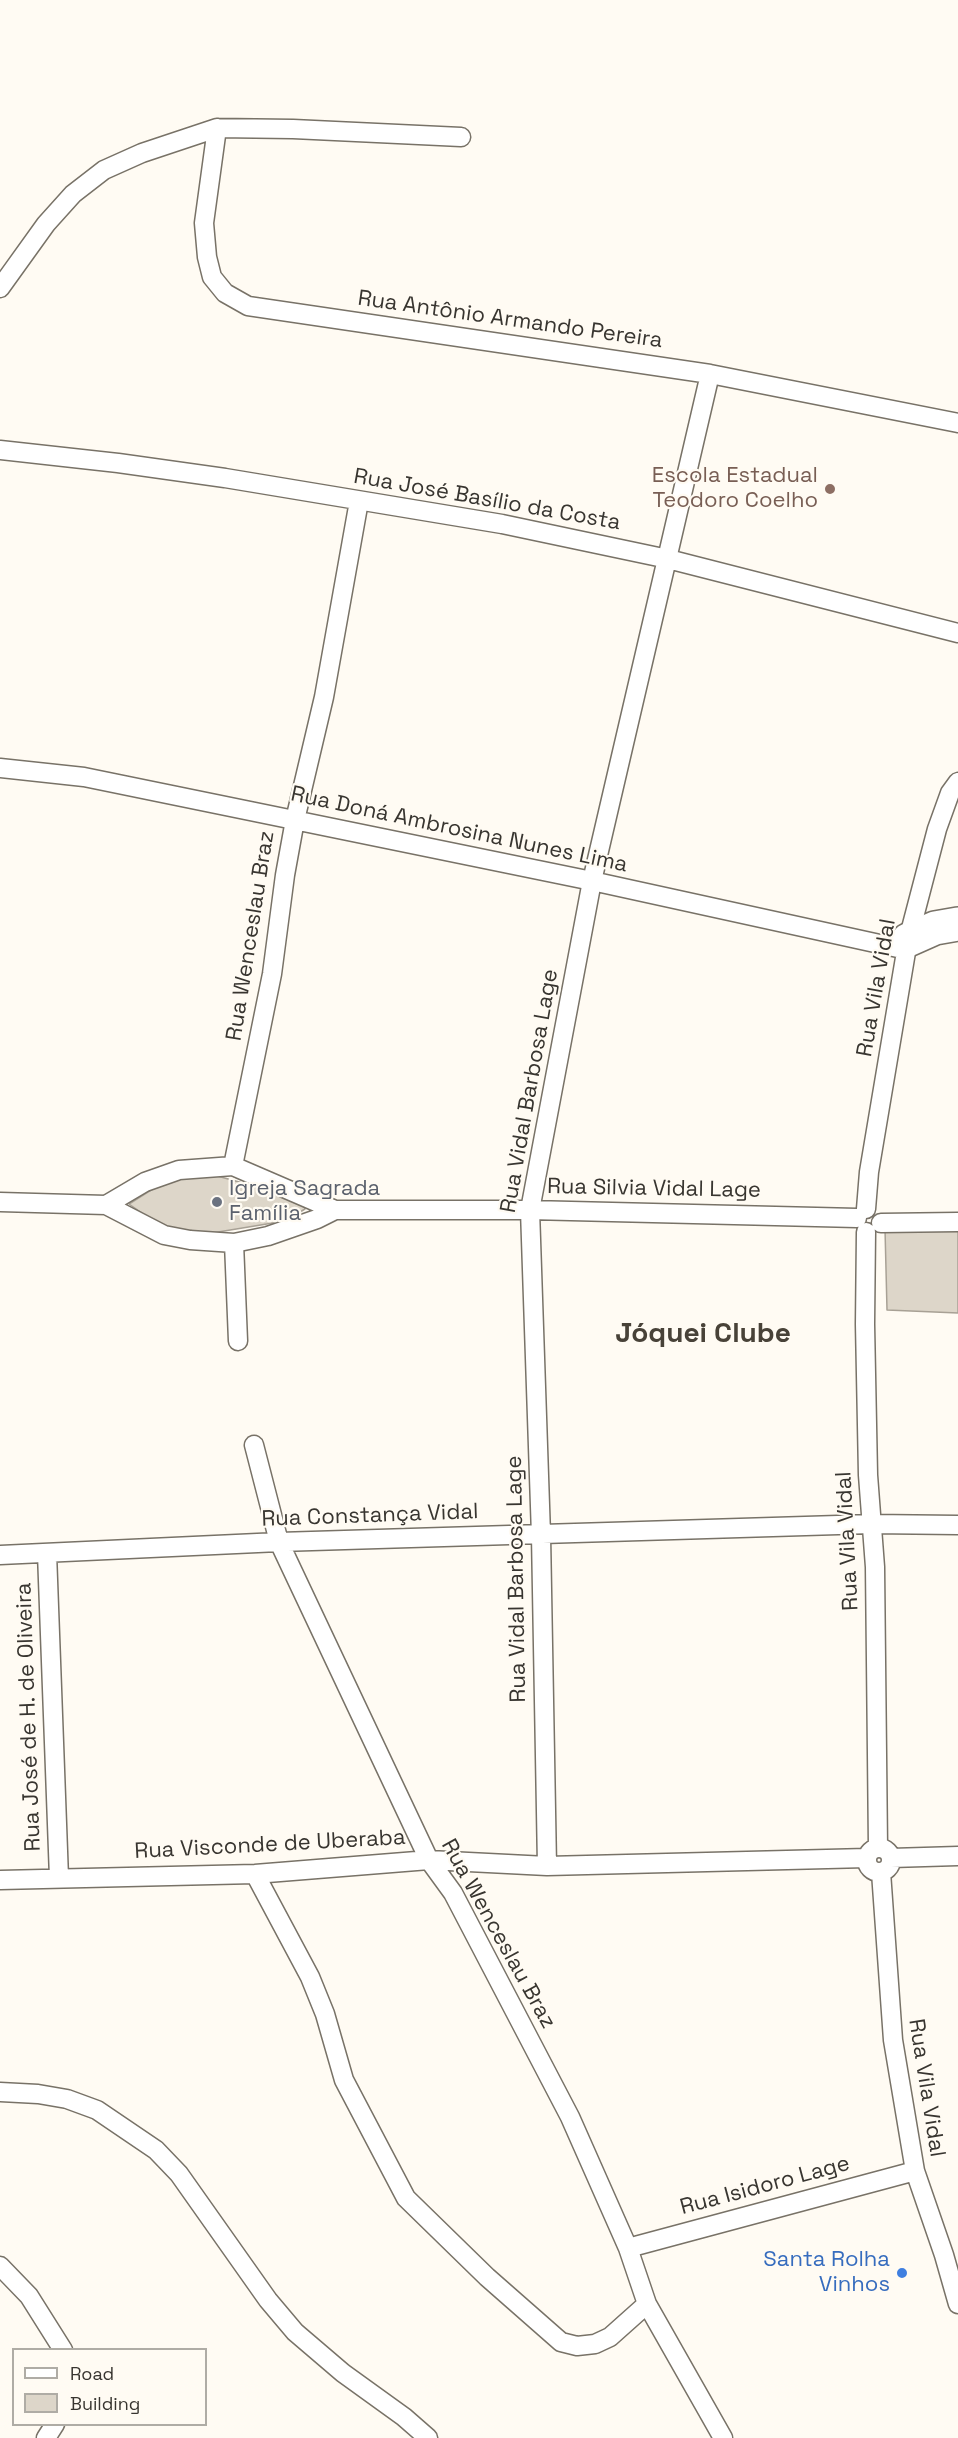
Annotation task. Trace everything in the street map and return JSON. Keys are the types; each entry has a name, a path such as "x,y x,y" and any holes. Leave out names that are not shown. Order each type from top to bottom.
{"highway":[{"path":"908,945 936,928 958,924"}],"street":[{"path":"0,288 46,224 73,194 104,171 142,153 216,128 461,137"},
{"name":"Rua Antônio Armando Pereira","path":"216,128 204,223 207,257 212,277 225,293 248,306 710,374 958,423"},
{"name":"Rua Vidal Barbosa Lage","path":"547,1866 541,1535 530,1210 592,881 710,374"},
{"name":"Rua José Basílio da Costa","path":"0,450 118,462 502,524 668,559 958,633"},
{"name":"Rua Wenceslau Braz","path":"233,1166 272,974 295,820 324,697 359,501"},
{"name":"Rua Doná Ambrosina Nunes Lima","path":"0,768 84,777 908,945"},
{"name":"Rua Vila Vidal","path":"958,782 950,794 937,829 908,945 869,1172 866,1335 871,1524 875,1567 879,1859 893,2040 915,2171 958,2304"},
{"name":"Rua Silvia Vidal Lage","path":"106,1205 145,1182 179,1170 233,1166 335,1210 530,1210 958,1222"},
{"path":"0,1202 106,1205 164,1235 190,1240 234,1243 268,1236 335,1210"},
{"path":"234,1243 238,1341"},
{"name":"Rua Wenceslau Braz","path":"254,1445 279,1542 429,1860 453,1893 570,2117 628,2248 647,2304 723,2438"},
{"name":"Rua Constança Vidal","path":"0,1555 279,1542 871,1524 958,1525"},
{"name":"Rua José de H. de Oliveira","path":"47,1553 59,1878"},
{"name":"Rua Visconde de Uberaba","path":"0,1880 255,1874 429,1860 547,1866 958,1856"},
{"path":"255,1874 310,1977 325,2014 344,2080 406,2198 487,2277 561,2342 578,2346 595,2344 610,2337 647,2304"},
{"path":"0,2092 38,2094 67,2099 97,2110 156,2150 179,2174 268,2300 296,2332 343,2373 405,2417 428,2438"},
{"name":"Rua Isidoro Lage","path":"628,2248 915,2171"},
{"path":"0,2266 28,2296 62,2348"}],"building":[{"name":"Igreja Sagrada Família","path":"210,1174 301,1199 305,1209 285,1221 212,1233 165,1229 129,1204 170,1178"},
{"path":"958,1228 958,1313 887,1310 885,1229"}],"place":[{"name":"Escola Estadual Teodoro Coelho","path":"830,489"},
{"name":"Igreja Sagrada Família","path":"217,1202"},
{"name":"Santa Rolha Vinhos","path":"902,2273"}],"district":[{"name":"Jóquei Clube","path":"703,1334"}]}
